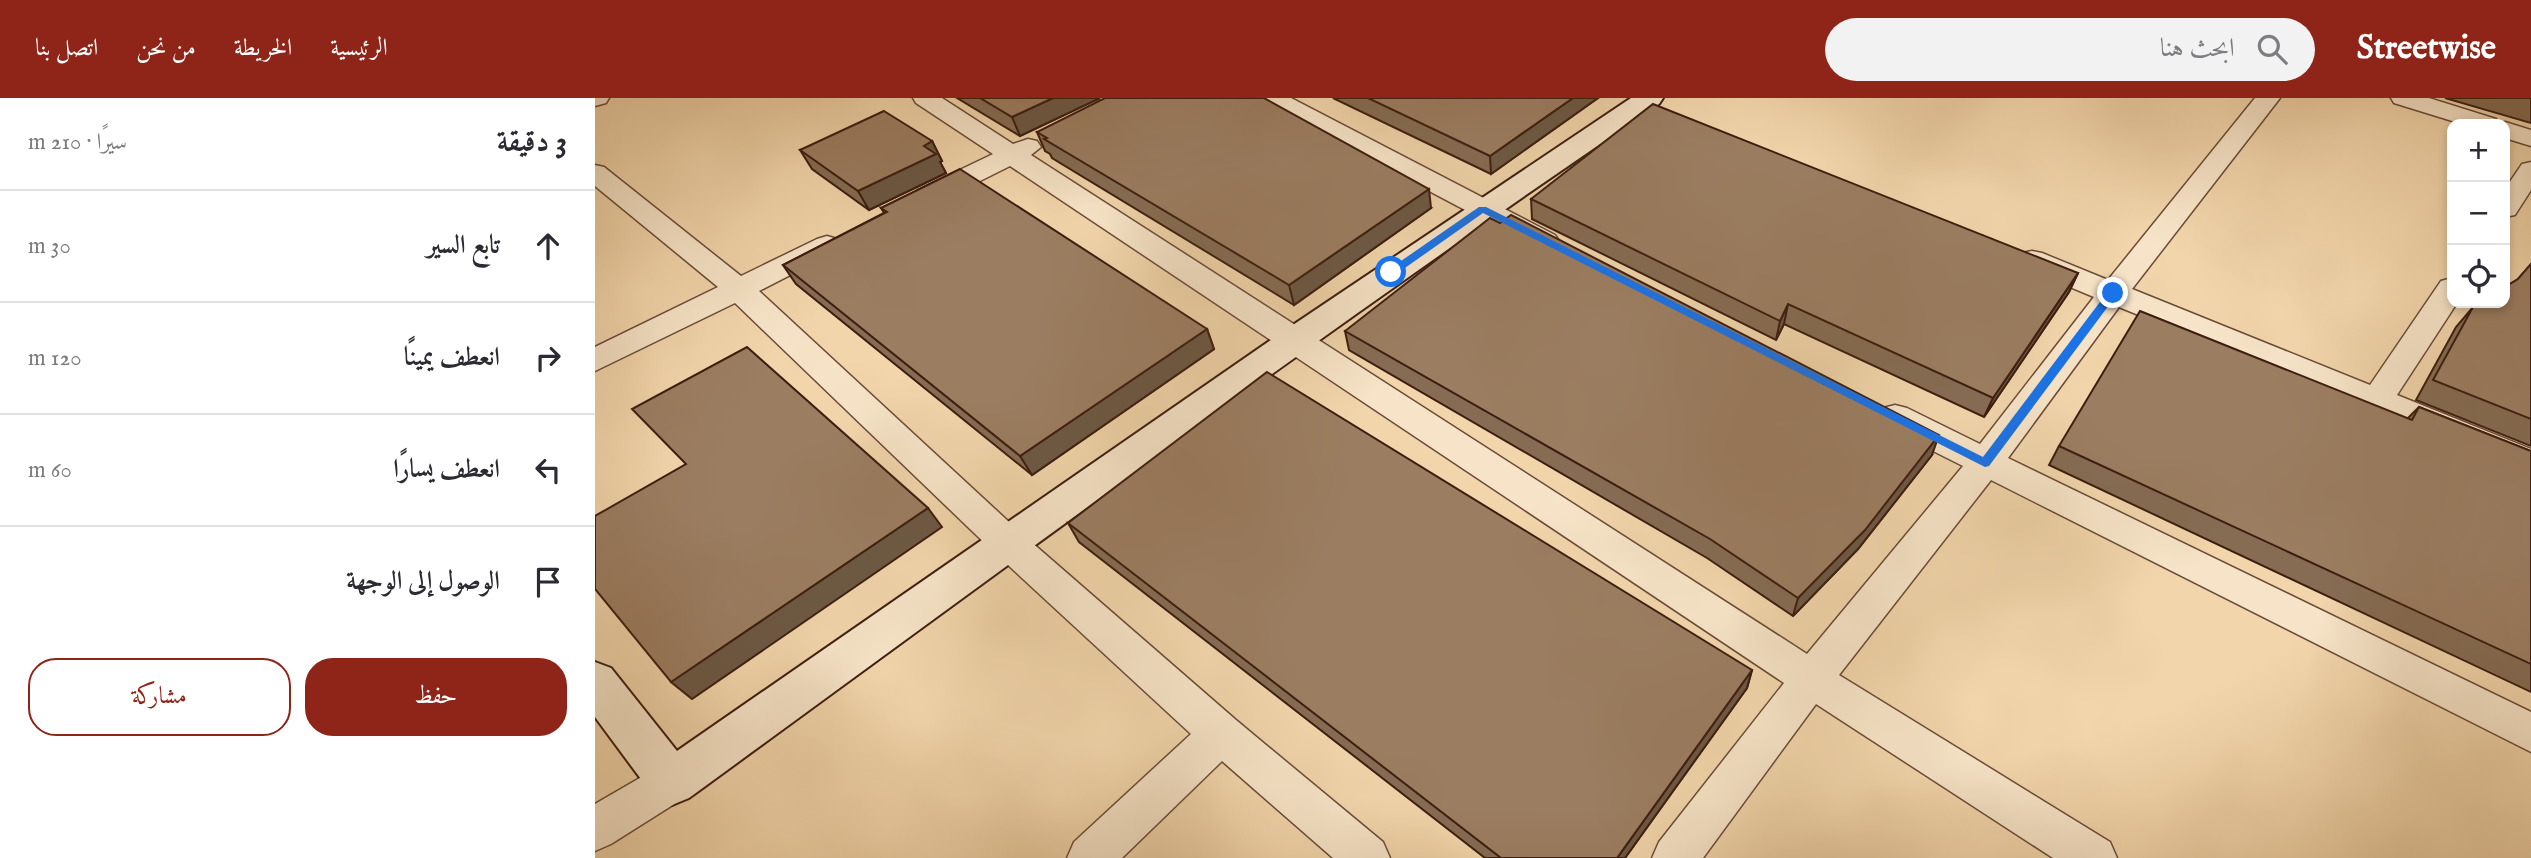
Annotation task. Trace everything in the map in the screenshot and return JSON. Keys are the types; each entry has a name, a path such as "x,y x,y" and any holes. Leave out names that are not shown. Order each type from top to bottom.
{"street":[{"path":"925,98 1811,679 2094,858"},
{"path":"1272,98 1568,252"},
{"path":"1675,858 1811,679 1985,463 2113,293 2268,98"},
{"path":"2403,98 2471,119"},
{"path":"595,829 672,782 1483,209 1648,103"},
{"path":"2510,132 2531,138"},
{"path":"898,210 1050,136"},
{"path":"2510,202 2531,170"},
{"path":"595,173 739,289 1009,544 1221,734 1367,858"},
{"path":"595,360 850,234"},
{"path":"2011,251 2531,463"},
{"path":"2377,400 2447,295"},
{"path":"1862,401 2531,733"},
{"path":"595,682 672,782"},
{"path":"1090,858 1221,734"}],"building":[{"path":"980,98 1053,98 1012,117"},
{"path":"1105,98 1264,98 1429,189 1289,285 1044,139 1047,138 1037,132"},
{"path":"1368,98 1573,98 1490,156"},
{"path":"1653,104 2078,273 1993,398 1788,304 1780,321 1531,199"},
{"path":"884,111 932,141 924,146 936,154 858,191 800,150"},
{"path":"960,169 1207,329 1020,456 783,265 887,212 881,208"},
{"path":"1511,215 1939,435 1865,530 1798,598 1710,539 1345,331 1490,218 1500,223"},
{"path":"2531,264 2531,419 2433,380 2472,308 2510,308 2510,284"},
{"path":"2140,311 2412,420 2419,407 2531,451 2531,664 2059,446"},
{"path":"747,347 928,508 671,682 595,589 595,516 686,464 632,409"},
{"path":"1267,372 1752,670 1617,858 1501,858 1068,523"}],"route":[{"path":"1391,272 1483,209 1985,463 2113,293"}]}
